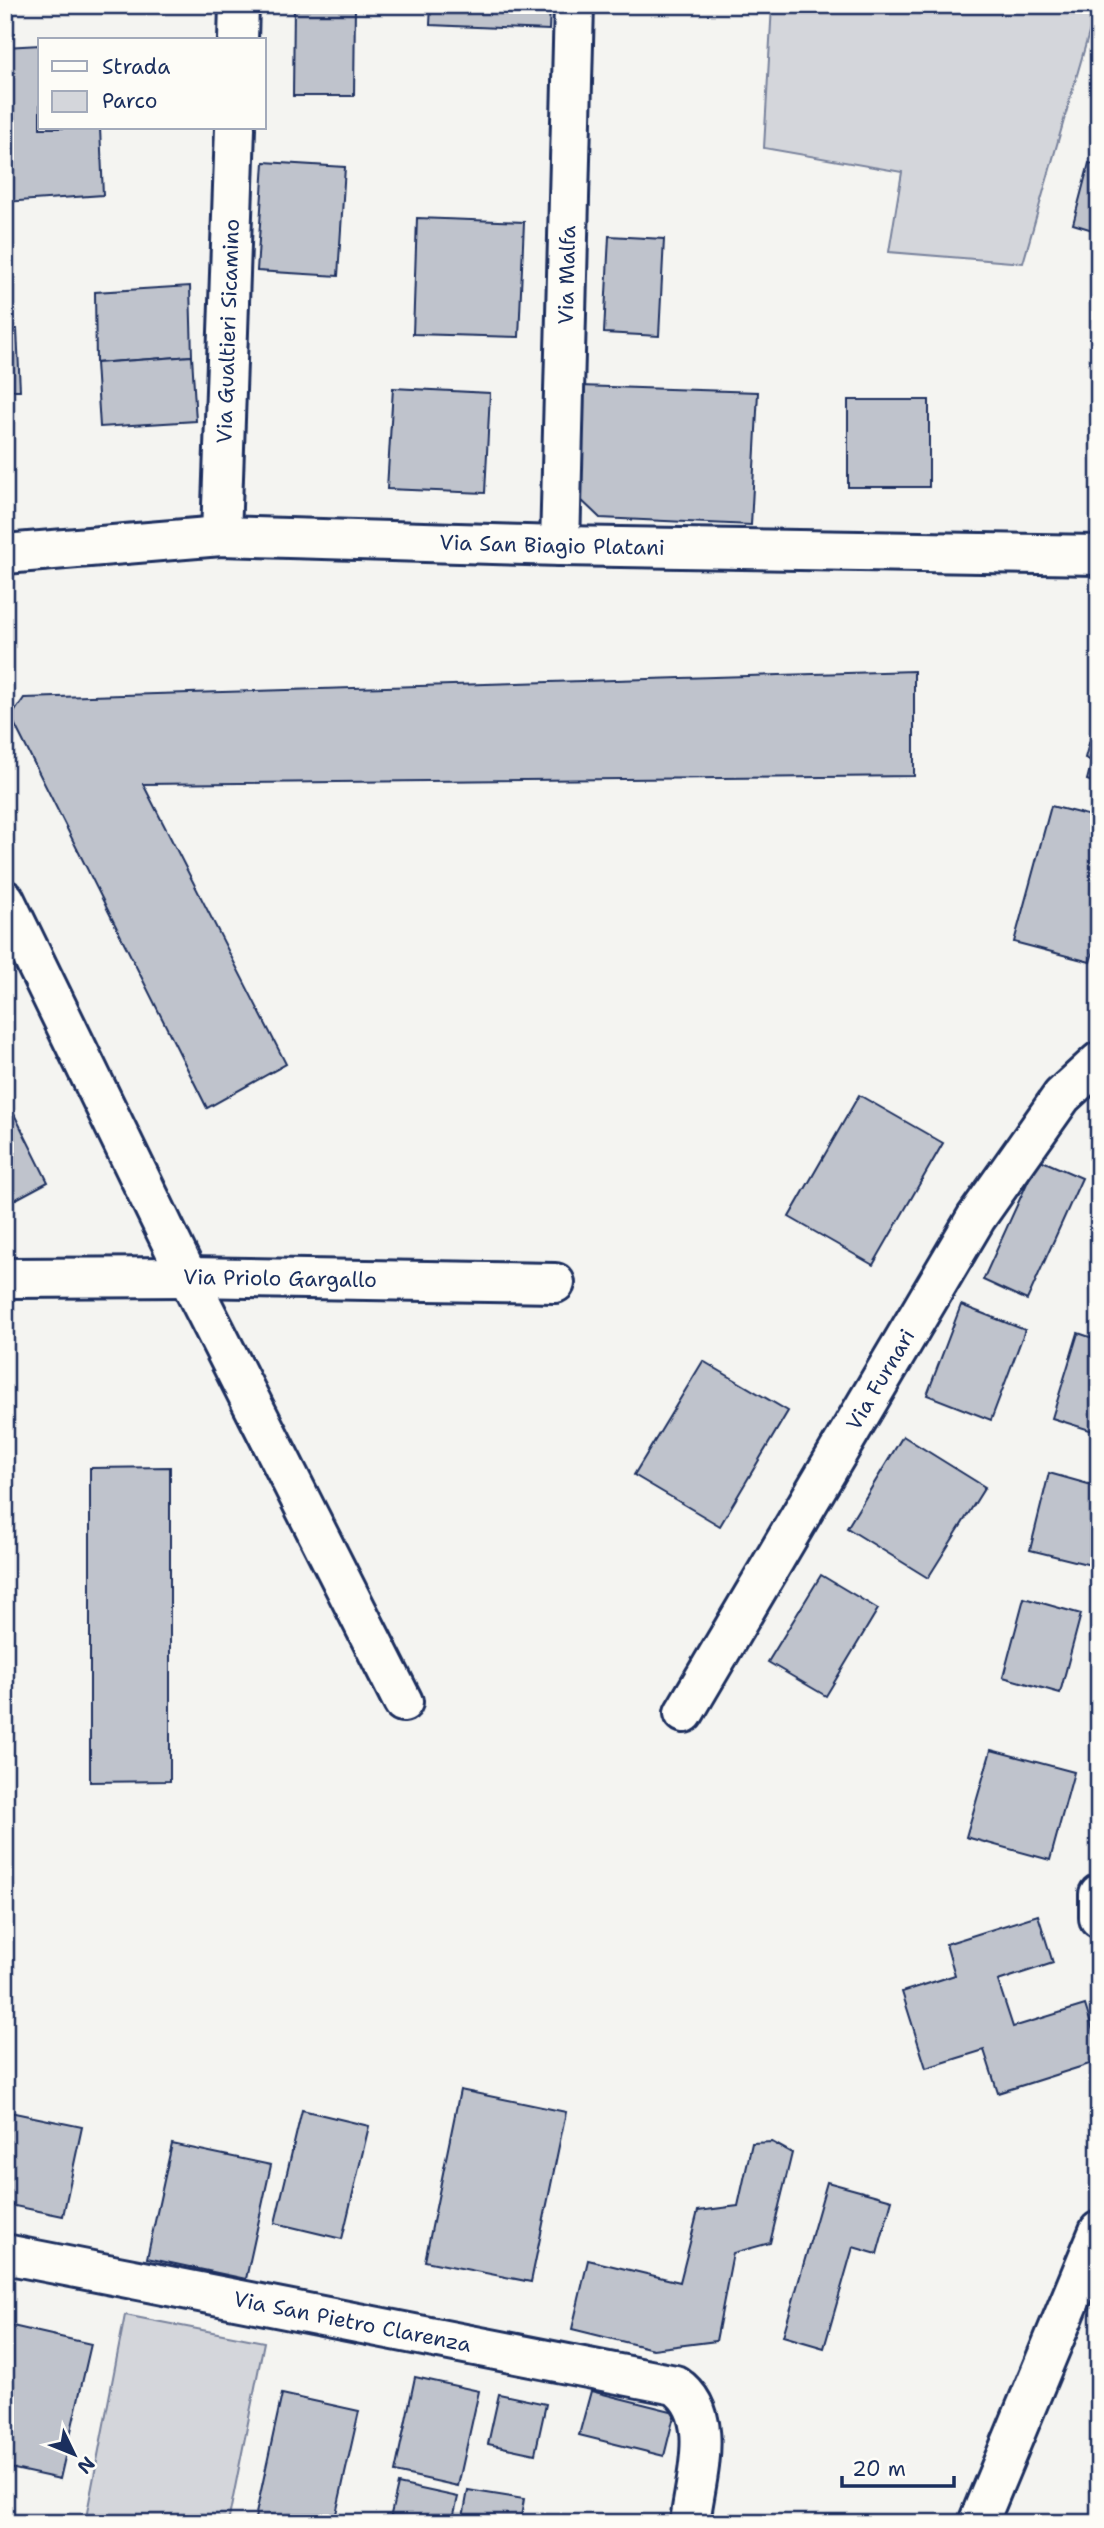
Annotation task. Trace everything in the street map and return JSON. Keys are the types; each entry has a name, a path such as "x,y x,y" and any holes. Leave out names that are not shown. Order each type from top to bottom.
{"street":[{"path":"238,38 239,5"},
{"name":"Via Malfa","path":"560,546 574,5"},
{"name":"Via Gualtieri Sicamino","path":"221,536 235,130"},
{"name":"Via San Biagio Platani","path":"5,554 221,536 560,546 1099,555"},
{"path":"5,900 188,1277 403,1702"},
{"name":"Via Furnari","path":"684,1713 976,1218 1062,1096 1099,1062"},
{"name":"Via Priolo Gargallo","path":"5,1278 188,1277 555,1283"},
{"path":"1099,1894 1099,1918"},
{"path":"978,2523 1099,2231"},
{"name":"Via San Pietro Clarenza","path":"5,2254 661,2380 675,2385 692,2400 701,2420 690,2523"}],"green space":[{"path":"772,5 1097,5 1023,263 889,252 902,172 764,148"},
{"path":"125,2315 264,2342 228,2523 85,2523"}],"building":[{"path":"294,5 355,5 354,96 293,96"},
{"path":"431,5 550,5 549,30 430,25"},
{"path":"38,45 38,130 100,130 103,195 5,202 5,47"},
{"path":"264,162 345,167 338,276 257,271"},
{"path":"1089,163 1099,166 1099,232 1073,224"},
{"path":"417,218 524,222 519,337 413,334"},
{"path":"609,236 664,239 659,336 604,333"},
{"path":"190,286 192,356 96,363 95,292"},
{"path":"5,329 17,329 20,390 5,390"},
{"path":"192,356 196,421 100,427 96,363"},
{"path":"580,386 758,392 751,525 600,518 577,496"},
{"path":"393,388 490,393 485,493 387,489"},
{"path":"848,400 929,400 929,487 848,487"},
{"path":"914,671 914,776 143,784 286,1064 207,1108 11,717 24,698"},
{"path":"1097,714 1099,784 1087,780 1092,761 1085,758"},
{"path":"1051,806 1099,818 1099,931 1090,962 1014,942"},
{"path":"859,1095 943,1143 873,1265 789,1217"},
{"path":"5,1096 48,1182 5,1205"},
{"path":"1038,1159 1082,1178 1027,1300 983,1280"},
{"path":"961,1305 1025,1330 991,1420 927,1395"},
{"path":"1078,1333 1099,1340 1099,1433 1052,1418"},
{"path":"703,1361 788,1411 720,1526 634,1475"},
{"path":"903,1436 985,1487 928,1578 847,1528"},
{"path":"170,1467 170,1781 90,1782 90,1468"},
{"path":"1049,1473 1099,1487 1099,1567 1030,1550"},
{"path":"821,1575 878,1609 826,1696 768,1662"},
{"path":"1024,1598 1081,1614 1060,1693 1003,1677"},
{"path":"991,1750 1074,1772 1050,1860 966,1837"},
{"path":"1038,1915 1053,1963 998,1981 1013,2027 1085,2005 1099,2050 1099,2061 998,2093 984,2050 926,2068 902,1992 955,1975 946,1944"},
{"path":"460,2090 566,2112 531,2282 425,2261"},
{"path":"302,2110 369,2126 342,2239 275,2223"},
{"path":"5,2111 82,2127 63,2216 5,2204"},
{"path":"772,2142 792,2153 770,2243 733,2253 716,2341 653,2349 572,2329 588,2260 680,2282 698,2211 738,2206 752,2143"},
{"path":"172,2144 271,2165 246,2279 147,2258"},
{"path":"827,2182 892,2200 877,2254 853,2247 824,2348 783,2336"},
{"path":"8,2325 91,2344 60,2479 5,2467 5,2337"},
{"path":"415,2377 479,2391 458,2486 395,2472"},
{"path":"591,2391 675,2412 664,2456 579,2435"},
{"path":"282,2394 359,2411 334,2523 254,2523"},
{"path":"499,2394 546,2404 535,2454 488,2444"},
{"path":"398,2484 458,2497 452,2523 389,2523"},
{"path":"468,2490 524,2499 520,2523 462,2523"}]}
